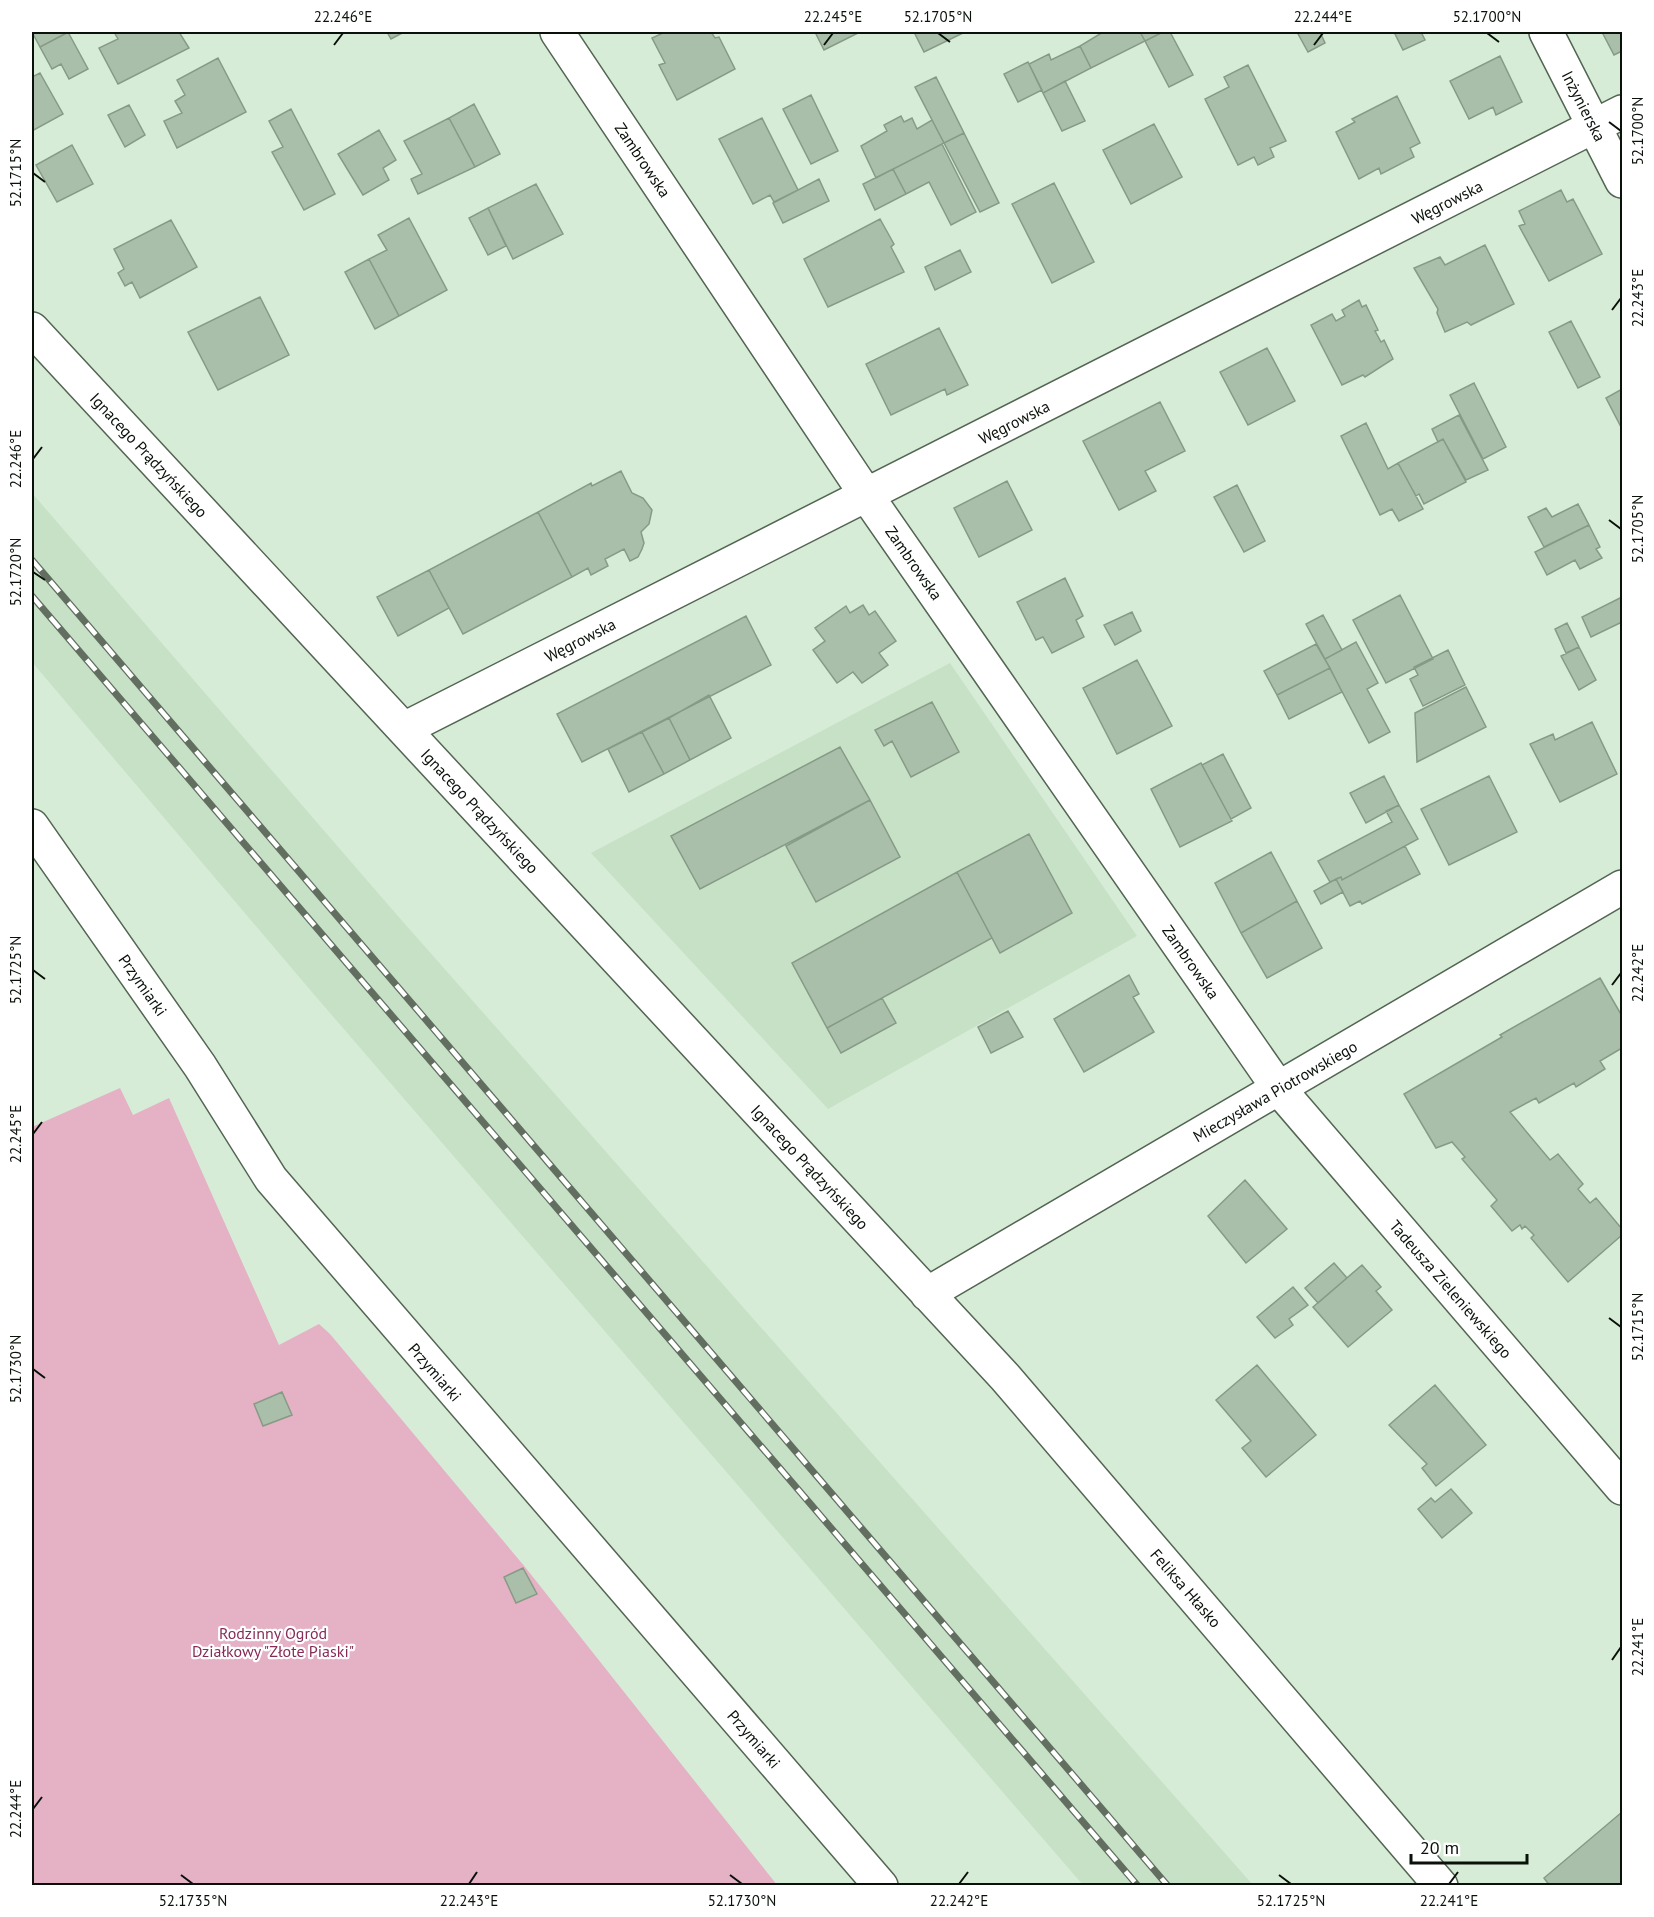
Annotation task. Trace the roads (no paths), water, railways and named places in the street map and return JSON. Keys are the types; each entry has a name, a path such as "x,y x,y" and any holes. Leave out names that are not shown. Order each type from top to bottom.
{"street":[{"name":"Zambrowska","path":"559,32 867,496 1279,1089"},
{"name":"Inżynierska","path":"1546,32 1609,119 1623,181"},
{"name":"Węgrowska","path":"404,729 1609,119"},
{"name":"Ignacego Prądzyńskiego","path":"32,329 927,1294"},
{"name":"Przymiarki","path":"32,826 200,1066 271,1179 881,1886"},
{"name":"Mieczysława Piotrowskiego","path":"927,1294 957,1274 1279,1089 1619,897"},
{"name":"Tadeusza Zieleniewskiego","path":"1279,1089 1623,1488"},
{"name":"Feliksa Hłasko","path":"927,1294 1005,1377 1441,1886"}],"railway":[{"path":"32,560 1168,1886"},
{"path":"32,596 1138,1886"}],"park label":[{"name":"Rodzinny Ogród Działkowy \"Złote Piaski\"","path":"273,1642"}]}
